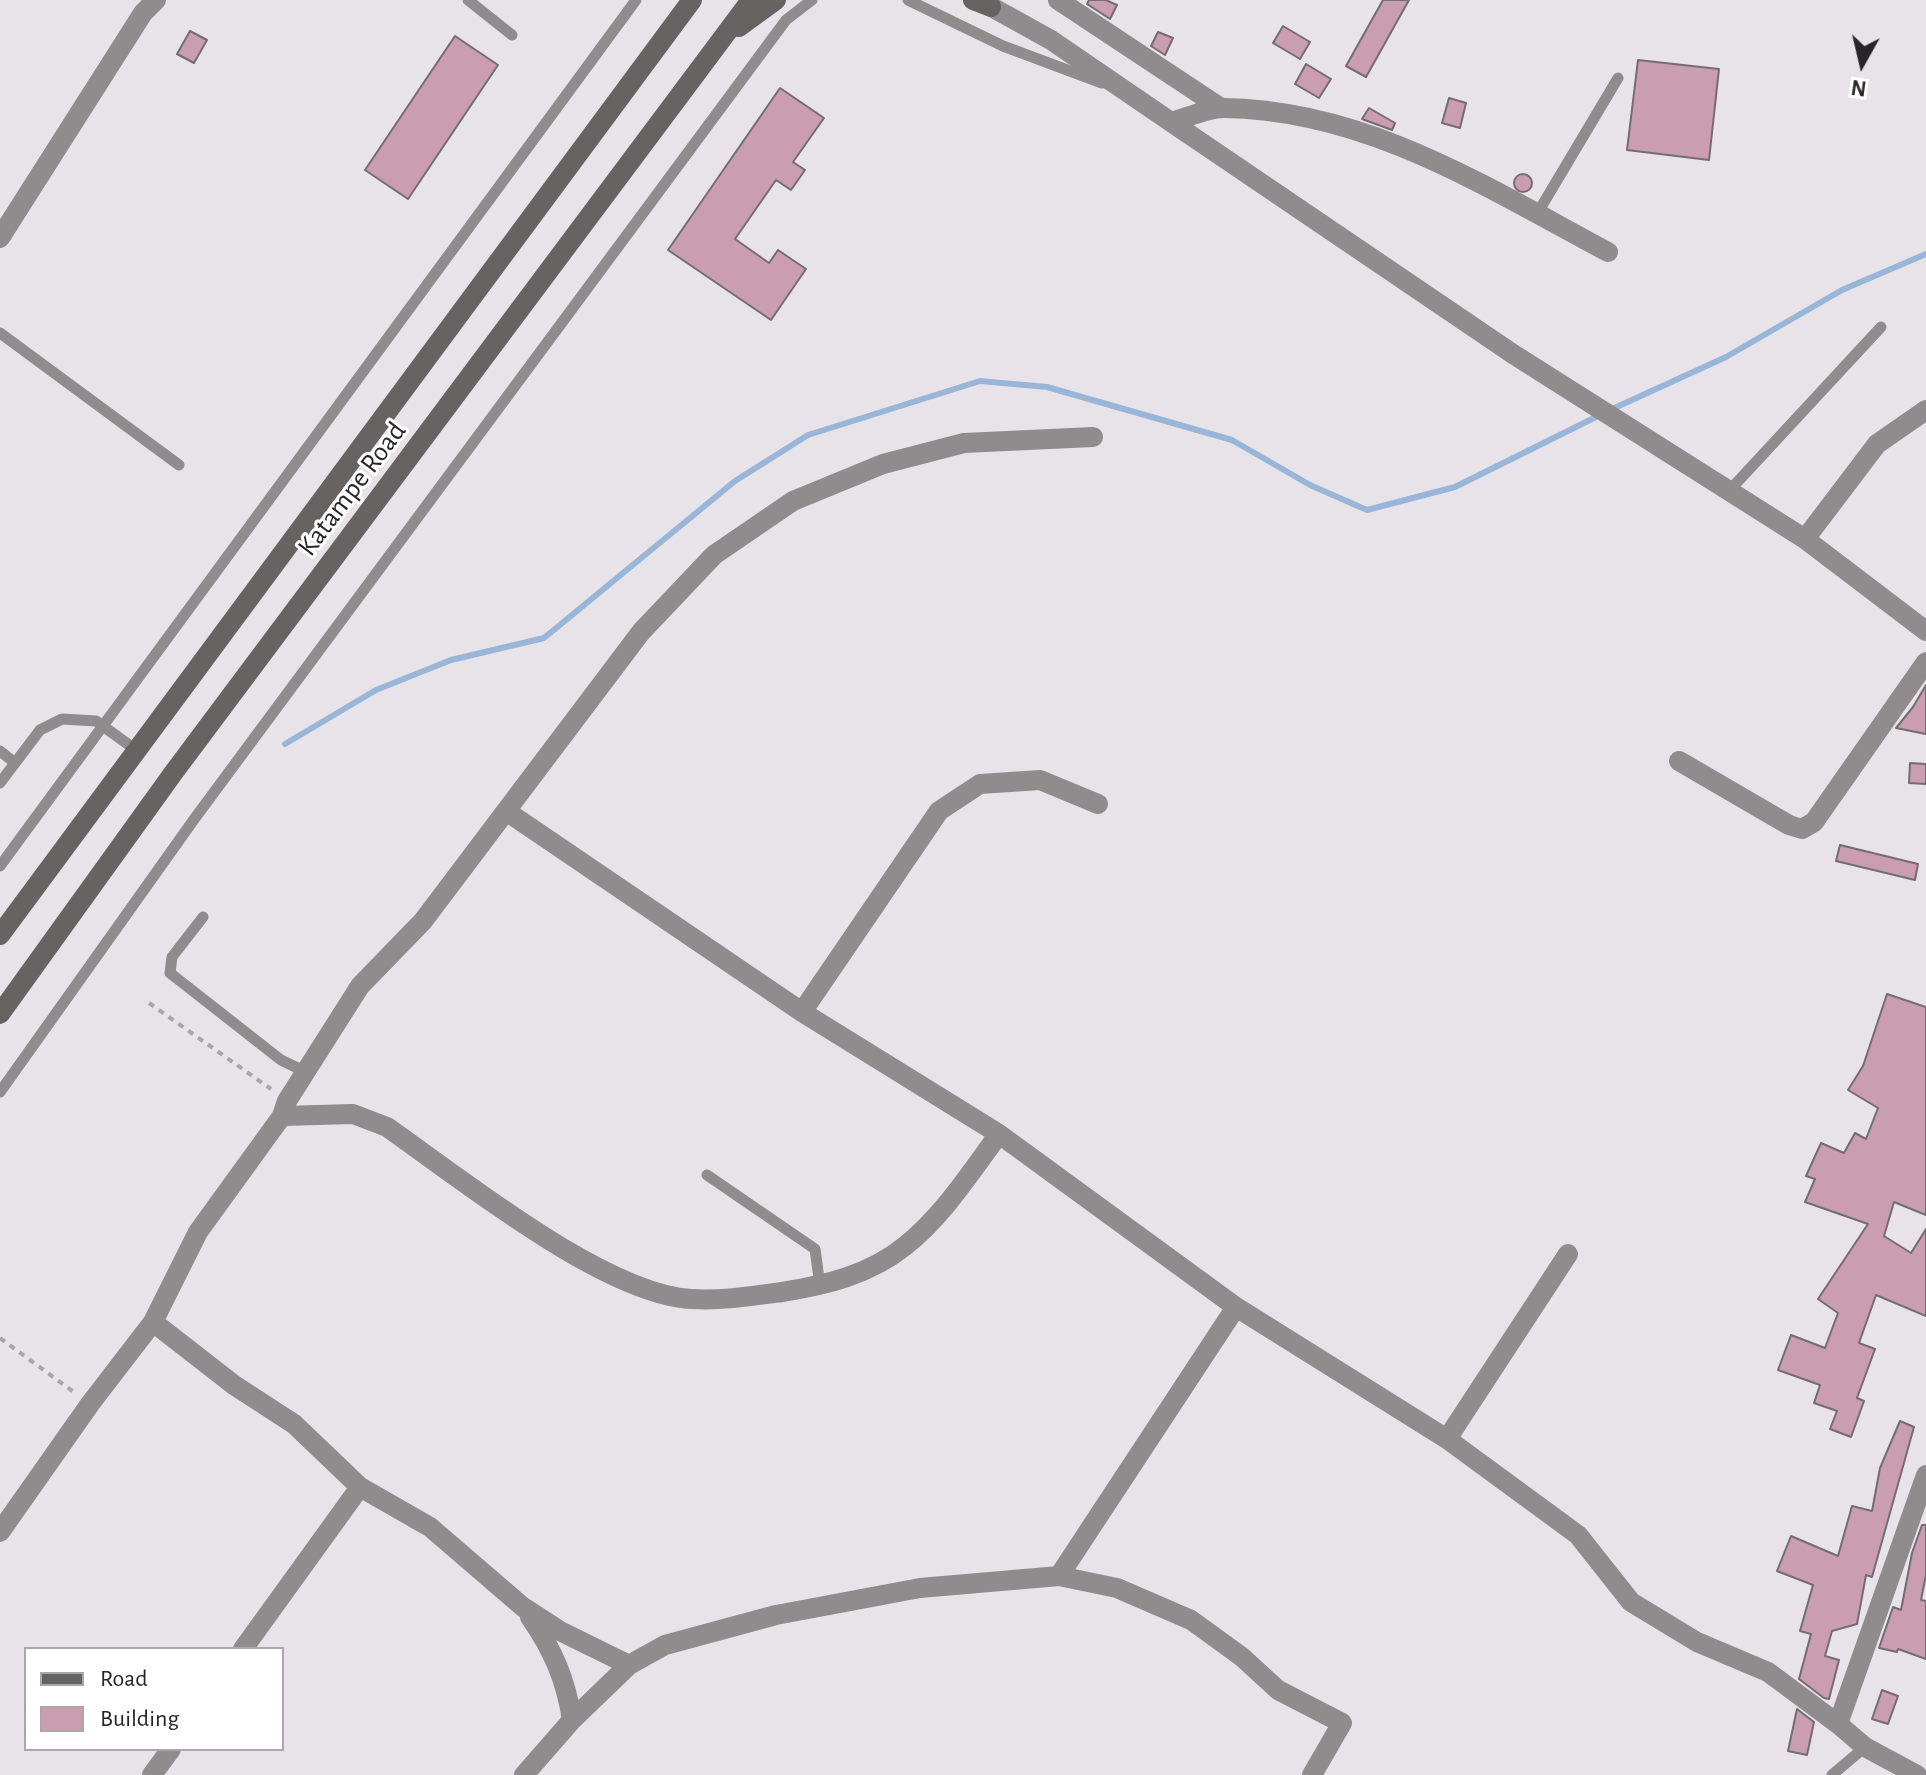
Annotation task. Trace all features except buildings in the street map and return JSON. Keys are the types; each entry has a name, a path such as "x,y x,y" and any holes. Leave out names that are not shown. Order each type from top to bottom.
{"main road":[{"name":"Katampe Road","path":"0,935 692,0"},
{"name":"Katampe Road","path":"0,1014 174,772 751,0"},
{"path":"723,39 776,0"}],"street":[{"path":"0,238 143,13 156,0"},
{"path":"1058,0 1221,108"},
{"path":"981,2 1051,40 1513,354 1805,539 1926,631"},
{"path":"1171,122 1221,108 1336,122 1423,153 1608,252"},
{"path":"1805,539 1877,444 1926,410"},
{"path":"0,1532 90,1404 153,1322 198,1232 308,1073 360,986 423,921 641,632 714,555 793,501 883,464 964,443 1093,437"},
{"path":"1679,761 1789,825 1802,829 1814,822 1926,662"},
{"path":"802,1012 939,811 980,784 1040,780 1098,804"},
{"path":"506,811 802,1012 999,1134 1236,1307 1447,1439 1578,1535 1631,1602 1697,1642 1768,1672 1865,1747 1917,1775"},
{"path":"284,1108 353,1114 387,1127 575,1256 641,1287 690,1299 751,1296 820,1286 868,1270 906,1245 957,1191 999,1134"},
{"path":"1447,1439 1568,1254"},
{"path":"1059,1576 1236,1307"},
{"path":"153,1322 234,1385 294,1424 360,1487 430,1527 523,1607 560,1631 629,1665"},
{"path":"1838,1724 1926,1475"},
{"path":"244,1647 360,1487"},
{"path":"524,1775 572,1720 629,1665 665,1645 776,1615 920,1588 1059,1576 1117,1588 1191,1620 1242,1657 1278,1690 1342,1723 1312,1775"},
{"path":"523,1607 549,1644 567,1687 572,1720"},
{"path":"152,1775 170,1751"}],"lane":[{"path":"468,0 512,35"},
{"path":"0,866 636,0"},
{"path":"0,1092 195,818 777,32 786,20 812,0"},
{"path":"908,0 1003,46 1128,93"},
{"path":"1537,214 1618,78"},
{"path":"1729,491 1881,327"},
{"path":"0,333 179,465"},
{"path":"0,783 40,730 62,719 96,721 136,750"},
{"path":"0,751 15,763"},
{"path":"203,917 172,957 170,973 281,1060 308,1073"},
{"path":"707,1175 815,1249 820,1286"},
{"path":"1832,1775 1865,1747"}],"path":[{"path":"149,1003 284,1108"},
{"path":"0,1338 90,1404"}],"waterway":[{"path":"1610,410 1726,357 1842,290 1926,254"},
{"path":"285,744 376,690 451,660 544,638 735,481 808,435 980,381 1047,387 1232,440 1310,485 1367,510 1455,487 1600,415"}]}
